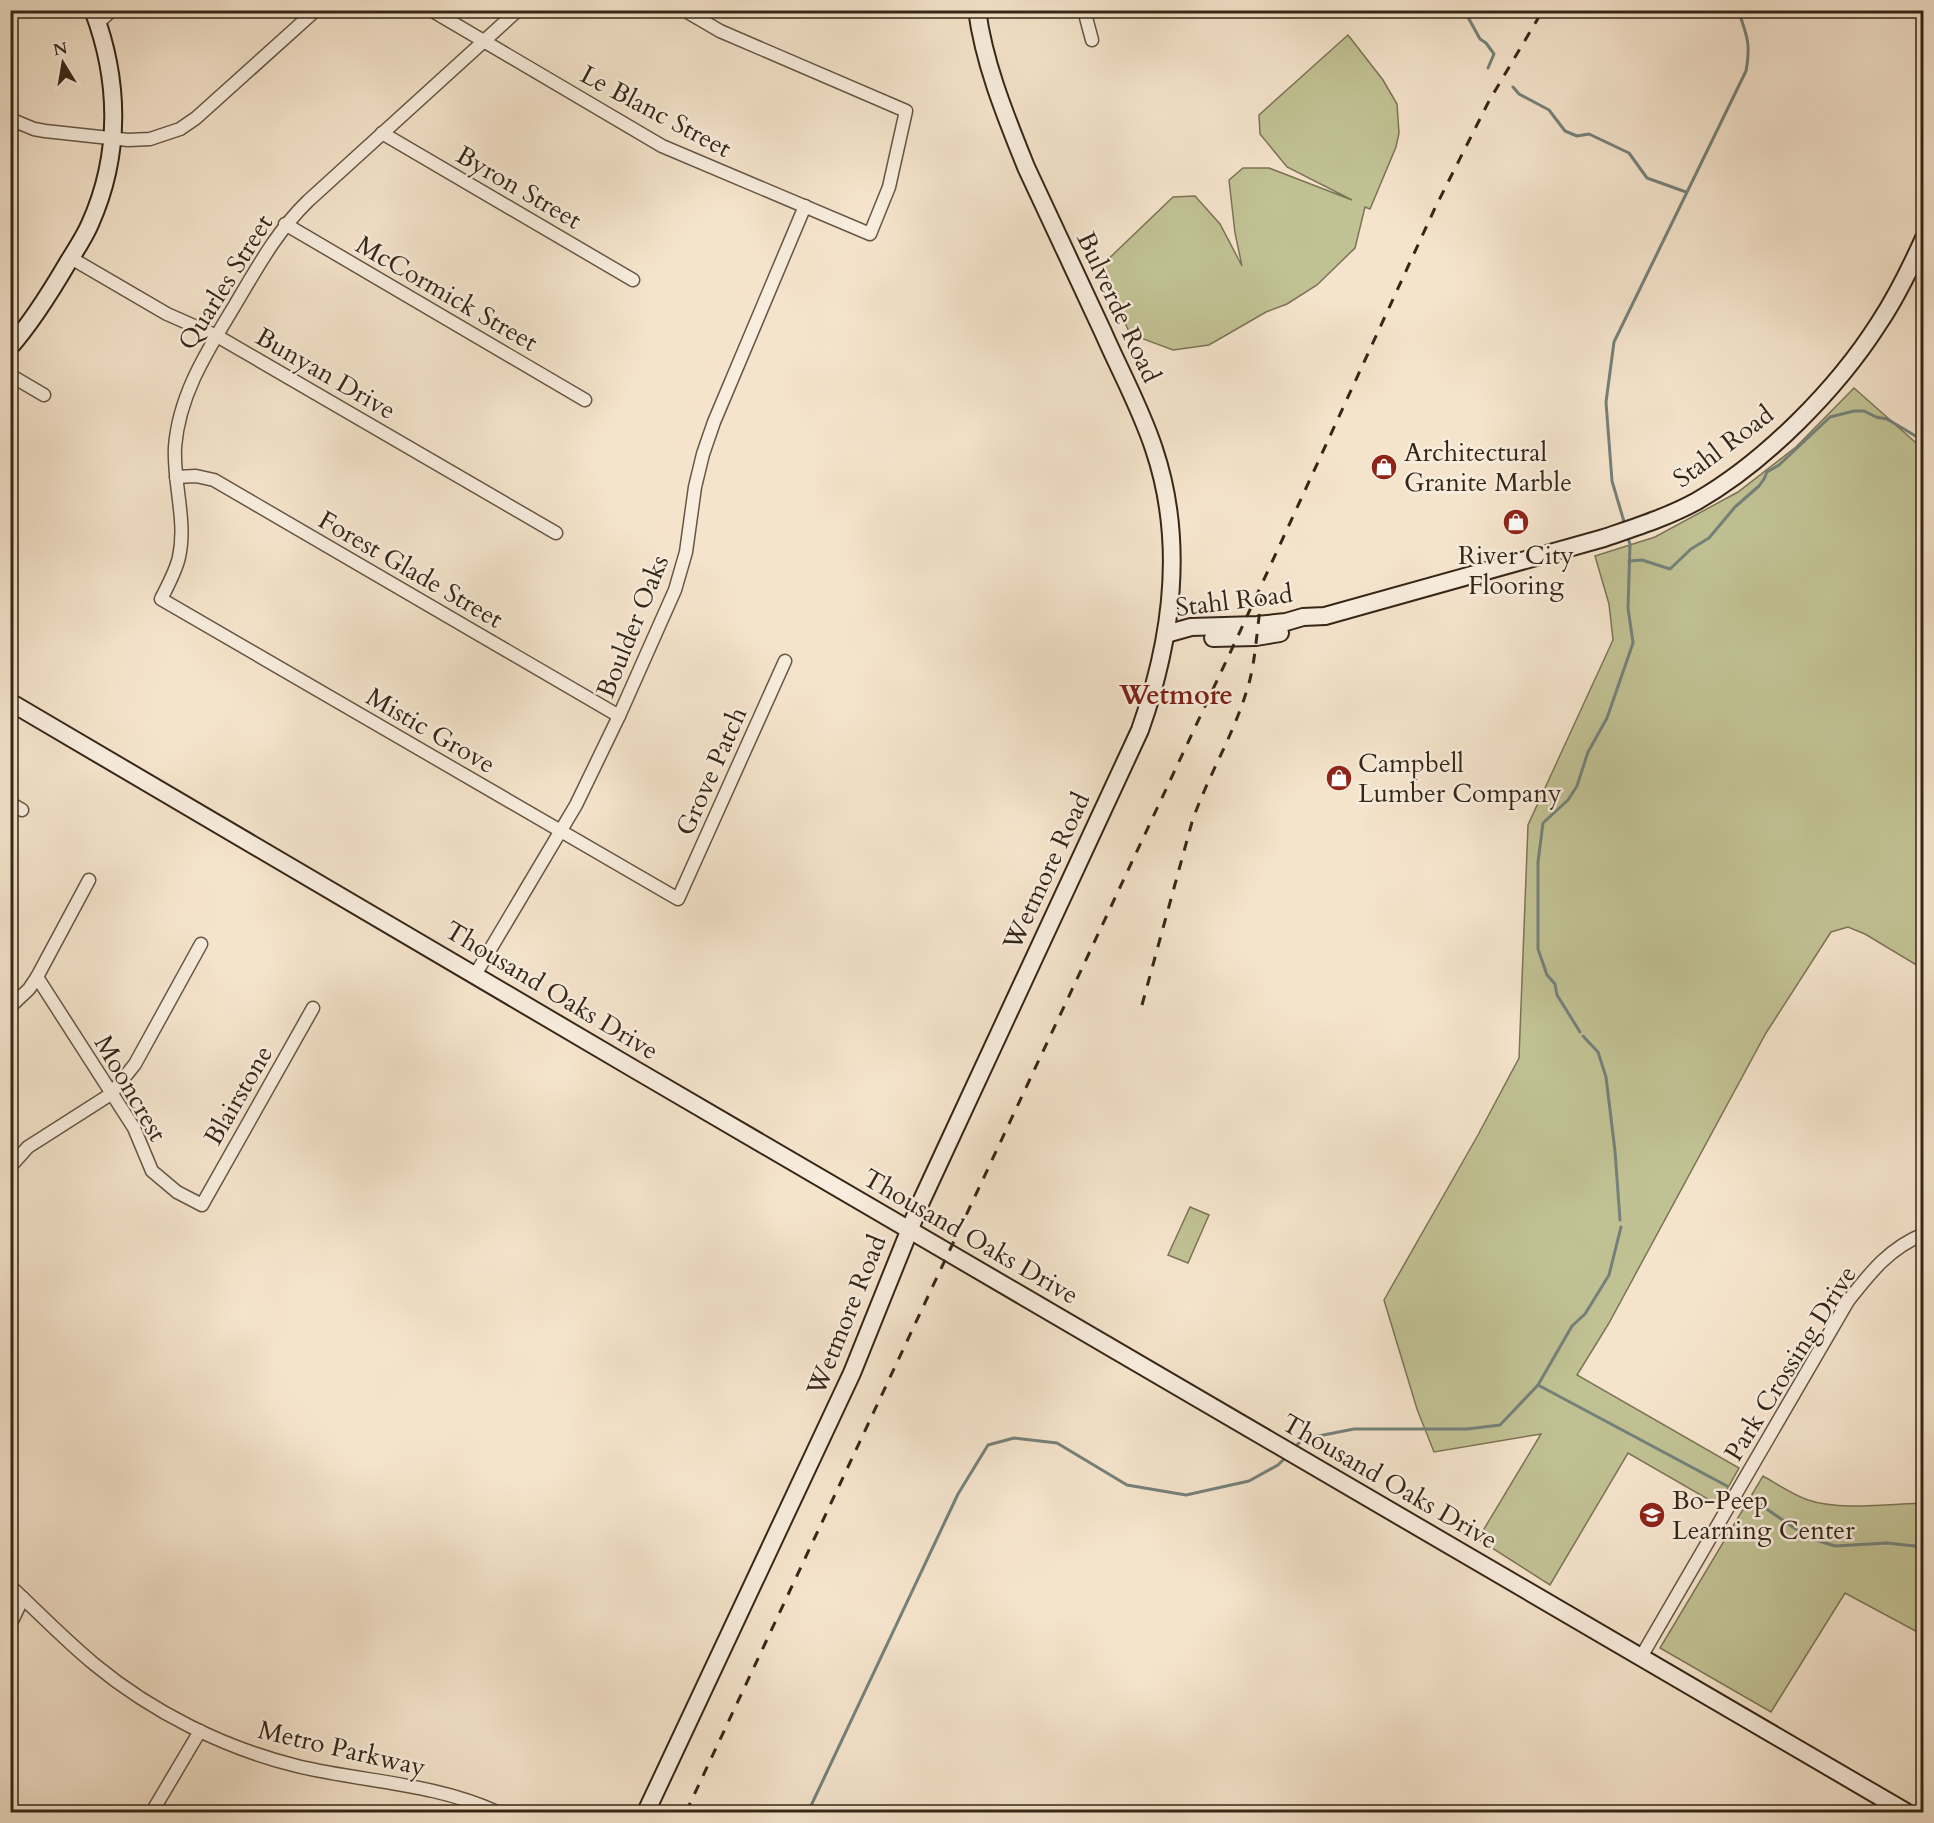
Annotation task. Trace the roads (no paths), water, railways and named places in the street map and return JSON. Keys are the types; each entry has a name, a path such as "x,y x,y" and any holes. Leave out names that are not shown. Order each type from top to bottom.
{"main road":[{"name":"Bulverde Road","path":"977,10 988,62 1015,138 1137,407 1154,450 1167,508 1172,547 1172,594 1166,634"},
{"path":"10,347 52,290 89,226 108,171 113,139 113,87 104,41 96,17"},
{"name":"Stahl Road","path":"1166,634 1200,638 1256,637 1304,628 1325,616 1604,538 1649,523 1683,508 1722,485 1767,450 1806,414 1862,349 1919,259 1923,238"},
{"name":"Wetmore Road","path":"646,1812 852,1373 909,1229 1140,730 1156,683 1166,634"},
{"name":"Thousand Oaks Drive","path":"10,702 226,831 1906,1812"}],"street":[{"path":"96,17 112,10"},
{"path":"10,119 45,131 113,139 150,139 170,133 188,124 315,10"},
{"name":"Le Blanc Street","path":"430,10 662,146 870,234 889,187 906,111 720,31 684,10"},
{"name":"Quarles Street","path":"161,598 178,564 180,553 181,520 175,447 184,402 198,369 269,246 285,224 308,201 518,10"},
{"path":"1084,10 1092,40"},
{"name":"Byron Street","path":"382,133 633,280"},
{"name":"Boulder Oaks","path":"475,975 576,805 619,716 682,572 695,487 703,454 805,206"},
{"name":"McCormick Street","path":"285,224 585,400"},
{"name":"Bunyan Drive","path":"71,258 167,314 217,336 556,533"},
{"path":"10,375 44,395"},
{"name":"Forest Glade Street","path":"176,477 196,476 214,480 619,716"},
{"name":"Mistic Grove","path":"161,598 678,899"},
{"name":"Grove Patch","path":"678,899 785,661"},
{"path":"10,803 22,810"},
{"path":"10,1007 38,977 89,880"},
{"path":"10,1167 28,1147 111,1094 135,1064 201,944"},
{"name":"Mooncrest","path":"38,977 134,1128 152,1171 177,1192 202,1205"},
{"name":"Blairstone","path":"202,1205 313,1008"},
{"name":"Park Crossing Drive","path":"1641,1657 1848,1301 1882,1260 1902,1244 1923,1234"},
{"name":"Metro Parkway","path":"10,1587 94,1664 146,1701 200,1731 255,1754 296,1766 426,1789 474,1802 497,1812"},
{"path":"10,1625 23,1598"},
{"path":"152,1812 200,1731"}],"waterway":[{"path":"1464,10 1480,39 1494,54 1488,68"},
{"path":"1625,525 1612,481 1606,402 1614,342 1746,71 1747,40 1738,10"},
{"path":"1513,87 1519,94 1549,110 1565,131 1577,136 1589,134 1629,153 1647,178 1686,192"},
{"path":"1629,561 1642,560 1670,569 1691,549 1709,538 1735,507 1759,486 1767,472 1779,465 1830,417 1864,411 1887,419 1924,441"},
{"path":"1580,1032 1557,995 1555,984 1547,975 1538,949 1538,862 1543,823 1568,800 1577,786 1588,752 1607,718 1633,643 1628,608 1630,544 1627,535"},
{"path":"1583,1036 1598,1052 1606,1077 1620,1220"},
{"path":"1293,1449 1303,1439 1354,1429 1467,1429 1500,1425 1538,1385 1572,1326 1585,1314 1609,1275 1621,1227"},
{"path":"1538,1385 1727,1486"},
{"path":"808,1812 958,1494 988,1445 1014,1438 1057,1443 1127,1485 1186,1495 1249,1481 1278,1465 1287,1456"},
{"path":"1749,1497 1809,1538 1835,1546 1887,1543 1924,1547"}],"railway":[{"path":"686,1812 1237,638 1435,208 1489,101 1543,10"},
{"path":"1142,1005 1192,822 1234,726 1250,681 1263,592"}],"place":[{"name":"Architectural Granite Marble","path":"1384,467"},
{"name":"River City Flooring","path":"1516,522"},
{"name":"Campbell Lumber Company","path":"1339,778"},
{"name":"Bo-Peep Learning Center","path":"1652,1515"}],"district":[{"name":"Wetmore","path":"1176,695"}]}
